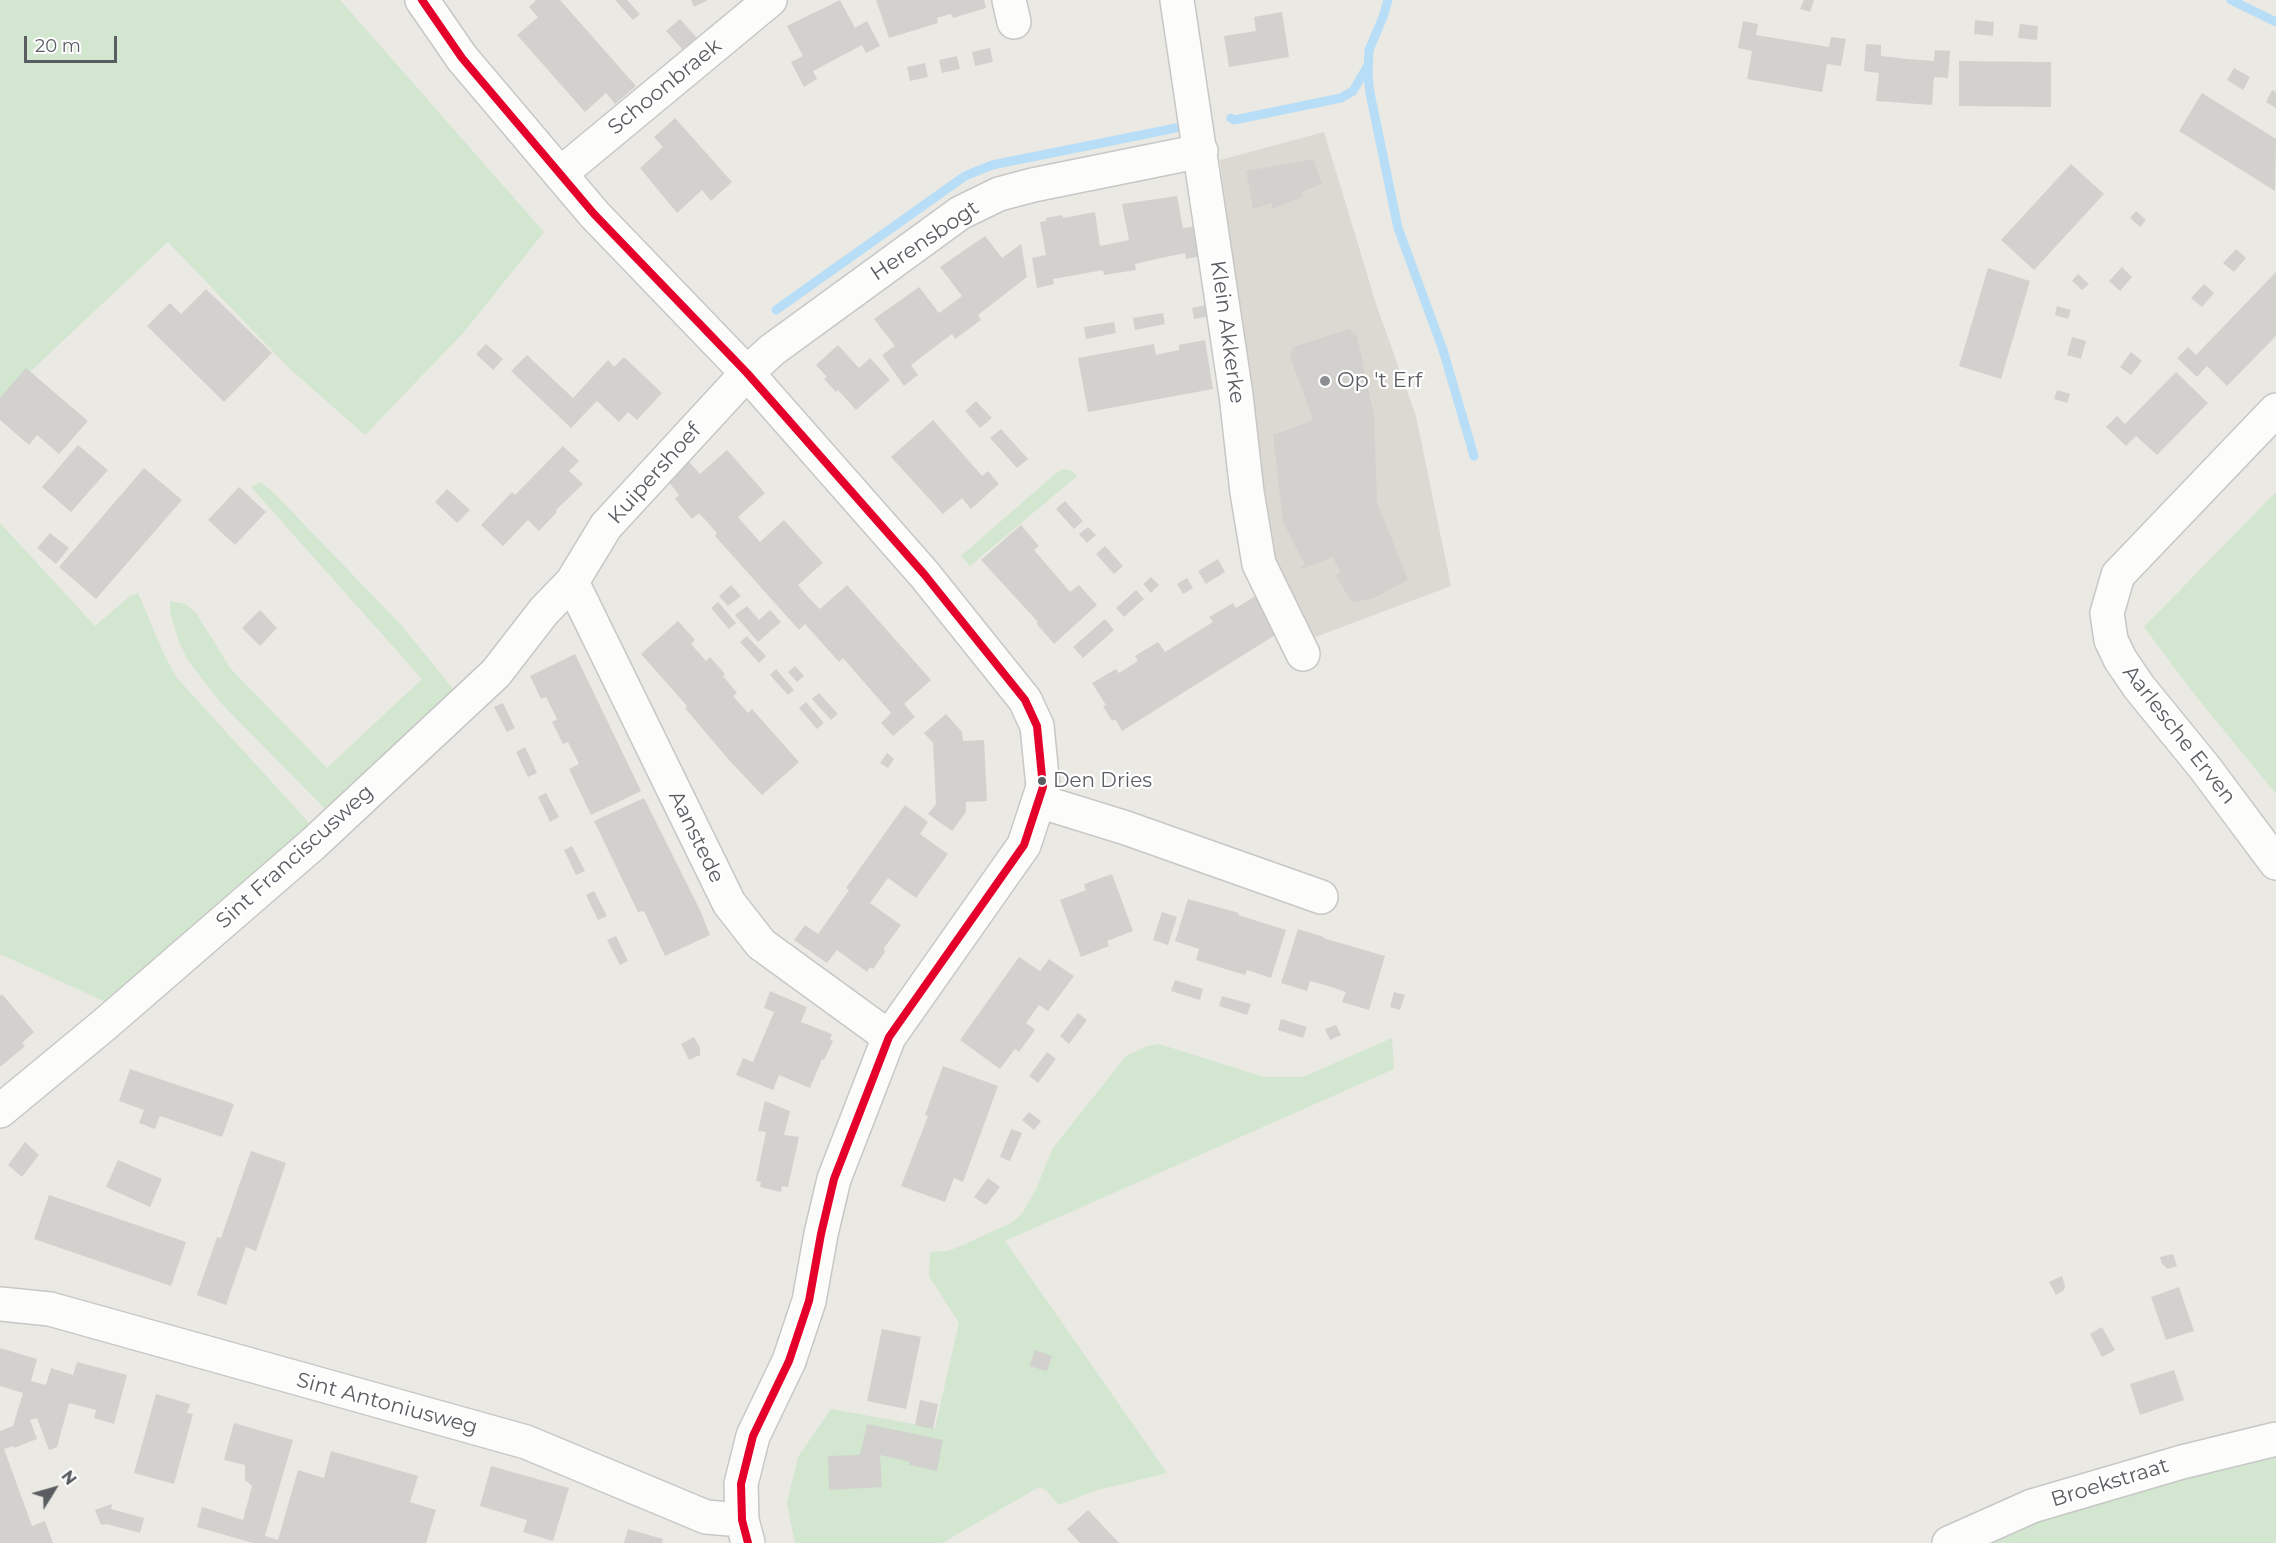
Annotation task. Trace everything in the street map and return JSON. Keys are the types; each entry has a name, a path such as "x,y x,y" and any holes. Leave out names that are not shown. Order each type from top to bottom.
{"street":[{"path":"422,0 462,58 594,214 747,373 924,574 1025,700 1037,726 1043,787 1024,845 889,1037 834,1179 809,1301 789,1360 753,1436 741,1484 745,1531"},
{"name":"Schoonbraek","path":"560,174 770,0"},
{"name":"Klein Akkerke","path":"1177,0 1236,395 1246,492 1259,564 1303,654"},
{"name":"Herensbogt","path":"747,373 772,350 960,213 999,194 1033,185 1201,152"},
{"name":"Kuipershoef","path":"572,582 606,526 747,373"},
{"name":"Aarlesche Erven","path":"2276,410 2118,575 2107,613 2111,640 2120,659 2139,687 2205,768 2276,863"},
{"name":"Aanstede","path":"572,582 729,903 760,944 889,1037"},
{"name":"Sint Franciscusweg","path":"0,1111 104,1025 313,844 496,673 544,611 572,582"},
{"path":"1039,801 1126,828 1321,897"},
{"name":"Sint Antoniusweg","path":"0,1304 50,1309 526,1442 745,1531"},
{"name":"Broekstraat","path":"1949,1543 2032,1506 2182,1461 2276,1439"}],"shaded area":[{"name":"Op 't Erf","path":"1324,132 1377,307 1416,416 1451,586 1310,639 1277,562 1260,488 1220,160"}],"green space":[{"path":"0,0 340,0 544,232 464,332 365,435 289,368 168,242 0,400"},
{"path":"1063,469 1072,471 1077,476 970,566 961,556"},
{"path":"260,482 272,491 402,626 454,690 326,810 221,703 187,659 170,612 170,601 185,604 196,613 231,669 327,768 422,679 251,487"},
{"path":"2276,492 2276,794 2191,690 2144,627"},
{"path":"0,523 95,626 130,596 138,593 176,677 310,824 106,1002 0,954"},
{"path":"1392,1038 1394,1069 1005,1241 1167,1473 1094,1491 1059,1505 1047,1491 1039,1487 942,1543 795,1543 787,1503 798,1457 831,1409 935,1428 959,1323 929,1276 930,1252 948,1251 963,1245 1011,1223 1022,1214 1036,1189 1053,1148 1126,1056 1148,1046 1159,1044 1264,1077 1303,1077"},
{"path":"2276,1448 2276,1543 1967,1543"}],"building":[{"path":"536,0 560,0 636,86 615,104 606,93 585,112 517,35 538,17 529,7"},
{"path":"615,0 627,0 640,14 633,20"},
{"path":"691,0 708,0 694,7"},
{"path":"840,0 855,28 867,21 880,46 866,53 862,45 813,71 817,79 804,87 791,62 803,56 787,26"},
{"path":"876,0 984,0 986,8 953,18 951,14 937,18 938,23 889,38"},
{"path":"1804,0 1814,0 1810,12 1800,9"},
{"path":"1282,12 1289,57 1229,67 1224,36 1256,31 1254,17"},
{"path":"680,19 697,38 683,50 666,31"},
{"path":"1975,20 1994,22 1993,36 1974,34"},
{"path":"1743,21 1758,24 1756,35 1829,47 1831,37 1846,39 1841,66 1827,64 1822,92 1747,79 1752,51 1738,48"},
{"path":"2020,24 2038,26 2037,40 2018,38"},
{"path":"1866,44 1881,45 1881,56 1907,59 1934,61 1935,50 1950,51 1948,78 1934,77 1932,105 1876,101 1879,73 1864,71"},
{"path":"990,48 993,62 975,66 972,52"},
{"path":"957,56 960,69 942,73 939,60"},
{"path":"1959,61 2051,62 2051,107 1959,106"},
{"path":"925,63 928,77 910,81 907,67"},
{"path":"2234,68 2250,77 2243,90 2227,80"},
{"path":"2272,90 2276,92 2276,108 2266,102"},
{"path":"2202,93 2276,139 2275,191 2179,131"},
{"path":"675,118 732,182 711,201 702,190 677,213 640,168 663,147 654,137"},
{"path":"1313,159 1322,184 1301,192 1303,197 1272,209 1272,203 1253,209 1246,171"},
{"path":"2071,164 2104,194 2034,270 2001,240"},
{"path":"1177,196 1183,228 1198,226 1202,256 1186,259 1185,253 1135,264 1136,270 1104,275 1103,270 1053,279 1054,284 1037,288 1032,258 1046,255 1040,222 1046,221 1046,218 1062,215 1063,218 1095,212 1100,246 1129,240 1122,204"},
{"path":"2136,211 2146,220 2140,227 2130,218"},
{"path":"985,236 1002,258 1021,244 1027,277 978,315 981,320 955,339 952,334 911,365 918,375 904,386 882,355 895,346 874,319 919,287 939,313 962,296 940,267"},
{"path":"2236,249 2246,258 2234,272 2223,263"},
{"path":"2122,267 2132,277 2120,291 2109,281"},
{"path":"1988,268 2030,281 2001,379 1959,366"},
{"path":"2276,272 2276,336 2227,386 2207,366 2197,377 2177,358 2188,347 2196,355"},
{"path":"2078,274 2089,284 2082,290 2072,281"},
{"path":"2204,284 2214,293 2202,307 2191,298"},
{"path":"206,289 272,353 224,402 147,326 170,303 181,314"},
{"path":"1207,305 1209,316 1194,319 1192,308"},
{"path":"2057,306 2071,310 2068,319 2055,315"},
{"path":"1163,313 1165,324 1135,330 1133,318"},
{"path":"1114,322 1116,333 1086,339 1084,327"},
{"path":"1349,329 1357,336 1374,416 1377,502 1408,580 1374,598 1352,602 1336,576 1340,572 1333,557 1302,569 1301,566 1305,565 1283,522 1273,435 1313,420 1290,356 1293,347"},
{"path":"2072,337 2086,341 2081,359 2067,355"},
{"path":"1205,340 1213,389 1088,412 1078,358 1154,344 1156,355 1179,350 1179,345"},
{"path":"486,344 503,359 493,370 476,354"},
{"path":"838,345 859,368 870,358 890,380 856,410 838,390 836,392 824,379 827,377 816,365"},
{"path":"2131,352 2142,361 2131,375 2120,367"},
{"path":"527,355 573,398 608,360 614,367 624,357 662,393 637,420 628,412 619,422 597,401 571,428 511,371"},
{"path":"26,368 88,421 59,454 37,435 29,445 0,420 0,398"},
{"path":"2176,372 2208,403 2157,455 2136,436 2126,446 2106,427 2117,416 2125,424"},
{"path":"2057,390 2070,394 2067,403 2054,399"},
{"path":"976,401 992,418 980,428 965,411"},
{"path":"933,420 982,476 988,471 999,484 971,509 962,498 943,514 891,457"},
{"path":"1001,429 1028,459 1017,468 990,438"},
{"path":"78,445 108,470 71,512 42,487"},
{"path":"563,446 579,461 569,471 583,484 556,510 557,512 539,531 528,520 503,546 481,525 512,492 515,495"},
{"path":"727,450 765,493 738,517 760,542 784,520 823,563 798,585 808,597 820,609 847,585 931,680 904,704 915,717 893,736 881,723 891,713 843,658 839,662 805,624 799,630 715,536 717,533 699,513 692,519 675,499 679,495 668,481 689,462 700,474"},
{"path":"144,468 182,500 96,599 59,567"},
{"path":"239,487 266,512 235,545 208,520"},
{"path":"447,489 470,510 457,523 435,502"},
{"path":"1065,501 1083,521 1074,529 1056,509"},
{"path":"1021,525 1039,546 1034,550 1070,592 1079,585 1097,605 1054,644 1036,623 1038,622 981,560"},
{"path":"1088,527 1096,535 1087,543 1079,534"},
{"path":"50,533 69,548 56,564 37,548"},
{"path":"1105,546 1123,566 1114,574 1096,554"},
{"path":"1218,559 1225,572 1206,584 1198,571"},
{"path":"1151,577 1159,585 1151,593 1143,584"},
{"path":"1187,578 1193,588 1183,594 1177,584"},
{"path":"731,585 741,596 728,606 719,596"},
{"path":"1136,590 1144,599 1124,617 1116,608"},
{"path":"1257,595 1280,632 1122,731 1115,719 1112,721 1103,706 1106,705 1092,683 1116,669 1119,673 1138,661 1135,656 1158,642 1165,652 1213,622 1209,617 1233,603 1236,608"},
{"path":"718,602 736,623 729,629 711,608"},
{"path":"747,606 759,620 770,610 781,622 758,642 735,615"},
{"path":"260,610 277,628 260,646 242,628"},
{"path":"1105,619 1114,630 1083,658 1073,647"},
{"path":"678,621 695,640 691,644 706,661 710,657 725,674 723,676 737,693 733,696 748,713 752,709 799,762 762,795 728,759 685,708 687,706 641,654"},
{"path":"747,636 766,656 759,663 740,642"},
{"path":"575,654 641,791 591,815 569,769 579,764 568,742 563,744 552,722 557,719 546,697 541,699 530,676"},
{"path":"795,666 804,676 797,682 788,672"},
{"path":"776,669 794,690 788,695 770,675"},
{"path":"819,693 838,714 831,720 812,699"},
{"path":"806,702 824,723 817,729 799,708"},
{"path":"503,703 515,728 507,732 494,707"},
{"path":"946,714 962,732 963,741 984,740 987,801 966,802 966,812 952,831 928,814 936,804 933,743 924,733"},
{"path":"525,747 537,773 528,777 516,752"},
{"path":"887,753 894,759 888,768 880,763"},
{"path":"546,793 559,817 550,822 538,797"},
{"path":"644,798 700,910 710,935 665,956 644,911 638,912 594,821"},
{"path":"905,805 928,822 920,834 948,854 916,898 888,878 870,903 901,925 884,948 885,952 873,969 870,967 867,972 837,950 827,963 794,940 805,925 818,934 849,890 846,888"},
{"path":"572,846 585,871 576,875 564,850"},
{"path":"1112,874 1133,931 1107,941 1109,946 1081,957 1060,900 1086,890 1084,884"},
{"path":"594,891 607,916 598,920 586,895"},
{"path":"1188,899 1239,913 1238,915 1286,930 1271,978 1247,970 1245,975 1196,960 1199,949 1175,941"},
{"path":"1162,912 1177,917 1168,945 1153,940"},
{"path":"1298,929 1385,956 1369,1010 1342,1002 1346,992 1328,986 1310,981 1307,991 1281,983"},
{"path":"616,936 628,961 620,965 607,940"},
{"path":"1019,957 1040,971 1049,959 1074,976 1048,1011 1039,1005 1026,1023 1035,1030 1019,1052 1015,1049 1000,1069 960,1040"},
{"path":"1175,980 1203,989 1200,1000 1171,991"},
{"path":"770,991 807,1007 801,1022 832,1034 830,1039 833,1041 824,1060 822,1059 810,1088 779,1075 773,1090 736,1075 743,1058 753,1062 774,1012 764,1008"},
{"path":"1394,992 1405,995 1400,1010 1390,1007"},
{"path":"2,994 34,1032 22,1043 25,1046 0,1067 0,996"},
{"path":"1222,996 1251,1004 1247,1015 1219,1006"},
{"path":"1078,1013 1087,1020 1069,1044 1060,1036"},
{"path":"1281,1019 1307,1027 1303,1038 1278,1030"},
{"path":"1336,1025 1341,1035 1330,1040 1325,1029"},
{"path":"694,1037 700,1048 700,1055 689,1060 681,1044"},
{"path":"1047,1052 1056,1059 1038,1083 1029,1076"},
{"path":"943,1066 998,1086 963,1182 954,1178 945,1202 901,1186 928,1116 925,1115"},
{"path":"130,1069 234,1104 222,1137 160,1116 155,1129 139,1123 144,1110 119,1101"},
{"path":"765,1101 790,1111 784,1135 799,1137 788,1187 782,1186 781,1192 760,1187 761,1182 756,1181 766,1132 758,1131"},
{"path":"1029,1112 1041,1121 1034,1130 1022,1120"},
{"path":"1011,1129 1022,1133 1010,1161 1000,1157"},
{"path":"25,1142 39,1155 22,1177 8,1165"},
{"path":"251,1151 286,1163 256,1251 246,1247 226,1305 197,1295 217,1237 221,1238"},
{"path":"118,1160 162,1179 150,1207 106,1187"},
{"path":"988,1178 1000,1187 986,1205 974,1197"},
{"path":"49,1195 186,1242 171,1286 34,1239"},
{"path":"2173,1254 2177,1266 2168,1269 2162,1264 2160,1257"},
{"path":"2062,1276 2064,1290 2056,1295 2049,1282"},
{"path":"2179,1287 2194,1331 2166,1340 2151,1297"},
{"path":"2102,1327 2115,1350 2102,1357 2090,1334"},
{"path":"882,1329 921,1337 906,1409 867,1401"},
{"path":"0,1348 37,1359 31,1381 46,1385 51,1368 73,1375 77,1362 127,1375 114,1424 94,1418 96,1410 69,1403 57,1447 49,1450 37,1418 30,1420 37,1439 14,1448 13,1446 4,1449 32,1526 45,1521 53,1543 0,1543 0,1431 13,1426 23,1393 0,1386"},
{"path":"1035,1350 1052,1356 1047,1371 1029,1366"},
{"path":"2174,1370 2184,1400 2140,1415 2130,1384"},
{"path":"156,1394 190,1404 187,1413 193,1414 174,1484 134,1473"},
{"path":"920,1400 938,1404 933,1429 915,1425"},
{"path":"234,1423 293,1440 265,1536 278,1540 298,1470 324,1478 331,1451 418,1476 410,1502 436,1510 426,1543 253,1543 197,1527 202,1507 243,1520 252,1486 245,1480 245,1465 224,1460"},
{"path":"867,1424 943,1440 937,1471 880,1455 882,1487 829,1490 828,1456 860,1455"},
{"path":"491,1466 569,1488 553,1541 523,1532 527,1520 480,1506"},
{"path":"112,1504 111,1509 144,1518 140,1533 107,1524 101,1525 95,1510"},
{"path":"1088,1510 1119,1543 1080,1543 1067,1529"},
{"path":"628,1529 663,1539 662,1543 624,1543"}],"waterway":[{"path":"1388,0 1369,50 1370,93 1398,228 1443,350 1474,456"},
{"path":"2231,0 2276,22"},
{"path":"1231,118 1234,120 1341,98 1353,91 1367,67"},
{"path":"776,310 965,176 992,165 1176,128"}],"transit line":[{"path":"422,0 462,58 594,214 747,373 924,574 1025,700 1037,726 1043,787 1024,845 889,1037 834,1179 809,1301 789,1361 753,1436 741,1484 742,1520 748,1543"}],"place":[{"name":"Op 't Erf","path":"1325,381"},
{"name":"Den Dries","path":"1042,781"}]}
